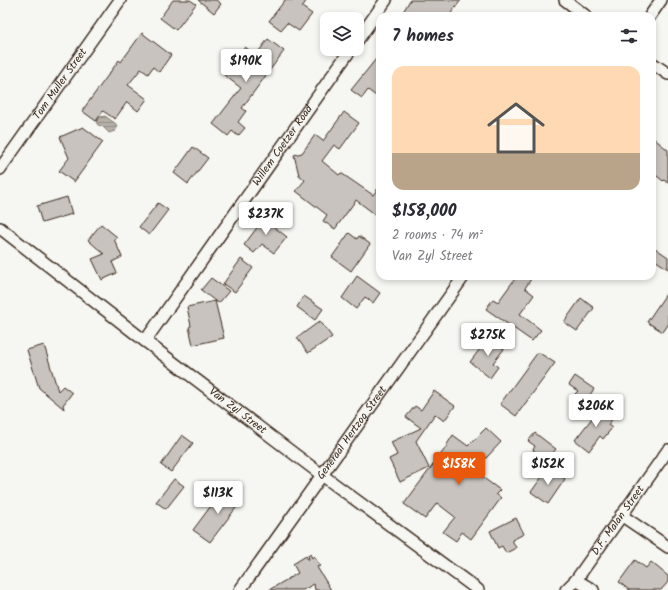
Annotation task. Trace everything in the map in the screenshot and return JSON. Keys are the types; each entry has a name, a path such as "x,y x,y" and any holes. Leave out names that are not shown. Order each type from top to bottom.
{"street":[{"name":"Tom Muller Street","path":"0,169 120,0"},
{"path":"378,12 386,0"},
{"path":"564,0 580,12"},
{"path":"653,12 661,0"},
{"path":"364,31 376,14"},
{"name":"Willem Coetzer Road","path":"145,341 346,56"},
{"path":"656,66 668,74"},
{"name":"Van Zyl Street","path":"0,228 145,341 322,475 478,590"},
{"name":"Generaal Hertzog Street","path":"240,590 461,280"},
{"name":"D.F. Malan Street","path":"566,590 576,580 668,450"},
{"path":"621,515 668,547"},
{"path":"576,580 593,590"}],"shaded area":[{"path":"105,116 116,124 117,128 115,131 109,133 96,122 100,117"}],"building":[{"path":"173,0 190,0 196,4 176,30 160,18"},
{"path":"198,0 216,0 221,4 214,13"},
{"path":"285,0 307,0 302,7 312,14 299,31 287,23 281,30 269,21"},
{"path":"410,0 461,0 452,12 403,12"},
{"path":"142,33 171,55 159,72 153,67 148,74 141,69 128,85 147,99 138,111 127,102 115,119 103,111 96,121 82,111 119,60 121,62"},
{"path":"268,39 284,51 242,108 246,111 238,122 245,128 238,136 232,131 228,136 213,124 241,88 224,75 245,47 256,55"},
{"path":"376,59 376,96 368,90 362,98 351,90"},
{"path":"344,112 359,123 340,149 334,145 322,161 339,175 341,173 373,195 376,191 376,215 356,200 335,229 323,221 327,215 296,191 305,180 299,175 294,155 302,153 315,135 323,141"},
{"path":"83,127 103,142 74,182 59,171 69,158 60,137"},
{"path":"656,140 668,150 668,183 664,180 663,181 656,175"},
{"path":"193,147 208,158 188,184 174,173"},
{"path":"67,197 72,214 42,223 37,206"},
{"path":"158,203 168,210 149,235 139,227"},
{"path":"268,213 278,221 274,227 287,237 274,253 262,244 254,253 244,245"},
{"path":"101,224 117,237 114,239 122,257 112,262 117,273 102,280 92,259 104,254 88,240"},
{"path":"349,233 357,239 359,236 370,244 351,271 332,257"},
{"path":"656,249 668,257 668,269 656,261"},
{"path":"241,259 253,268 235,292 223,284"},
{"path":"357,276 380,293 373,303 365,297 356,309 342,298"},
{"path":"211,278 229,291 219,303 201,290"},
{"path":"514,280 530,280 525,288 534,295 520,314 541,330 532,341 486,309 493,299 498,302"},
{"path":"668,291 668,325 663,332 647,322"},
{"path":"304,296 323,309 315,320 297,307"},
{"path":"581,298 594,308 577,331 564,322"},
{"path":"215,301 224,338 193,345 187,307"},
{"path":"320,321 332,337 308,353 297,338"},
{"path":"489,337 504,349 493,363 498,367 490,378 470,362"},
{"path":"44,345 58,391 63,386 72,393 63,405 64,409 39,388 27,350"},
{"path":"538,352 555,363 516,416 500,404"},
{"path":"575,376 594,389 585,402 575,394 578,391 569,385"},
{"path":"434,391 455,406 444,421 435,414 416,441 429,468 400,482 389,459 397,455 391,442 421,428 406,417 415,406 421,410"},
{"path":"603,404 616,414 608,425 612,428 603,439 600,436 589,451 575,440"},
{"path":"486,428 501,442 474,471 500,490 496,494 501,498 471,539 462,532 456,541 443,532 455,517 437,503 425,519 404,504 447,446 453,435 468,446"},
{"path":"535,433 556,449 547,460 533,450 535,446 528,441"},
{"path":"182,435 193,443 171,472 161,465"},
{"path":"549,467 565,479 548,504 531,492"},
{"path":"174,479 184,486 166,509 156,502"},
{"path":"225,487 242,500 210,542 193,530"},
{"path":"516,518 524,534 512,540 516,548 506,553 502,546 498,548 490,531"},
{"path":"310,554 312,558 314,556 320,566 317,567 331,590 315,590 314,584 303,590 269,590 298,573 293,564 306,556 308,560 308,555"},
{"path":"635,560 646,568 651,562 668,576 668,582 661,590 629,590 619,582"}]}
